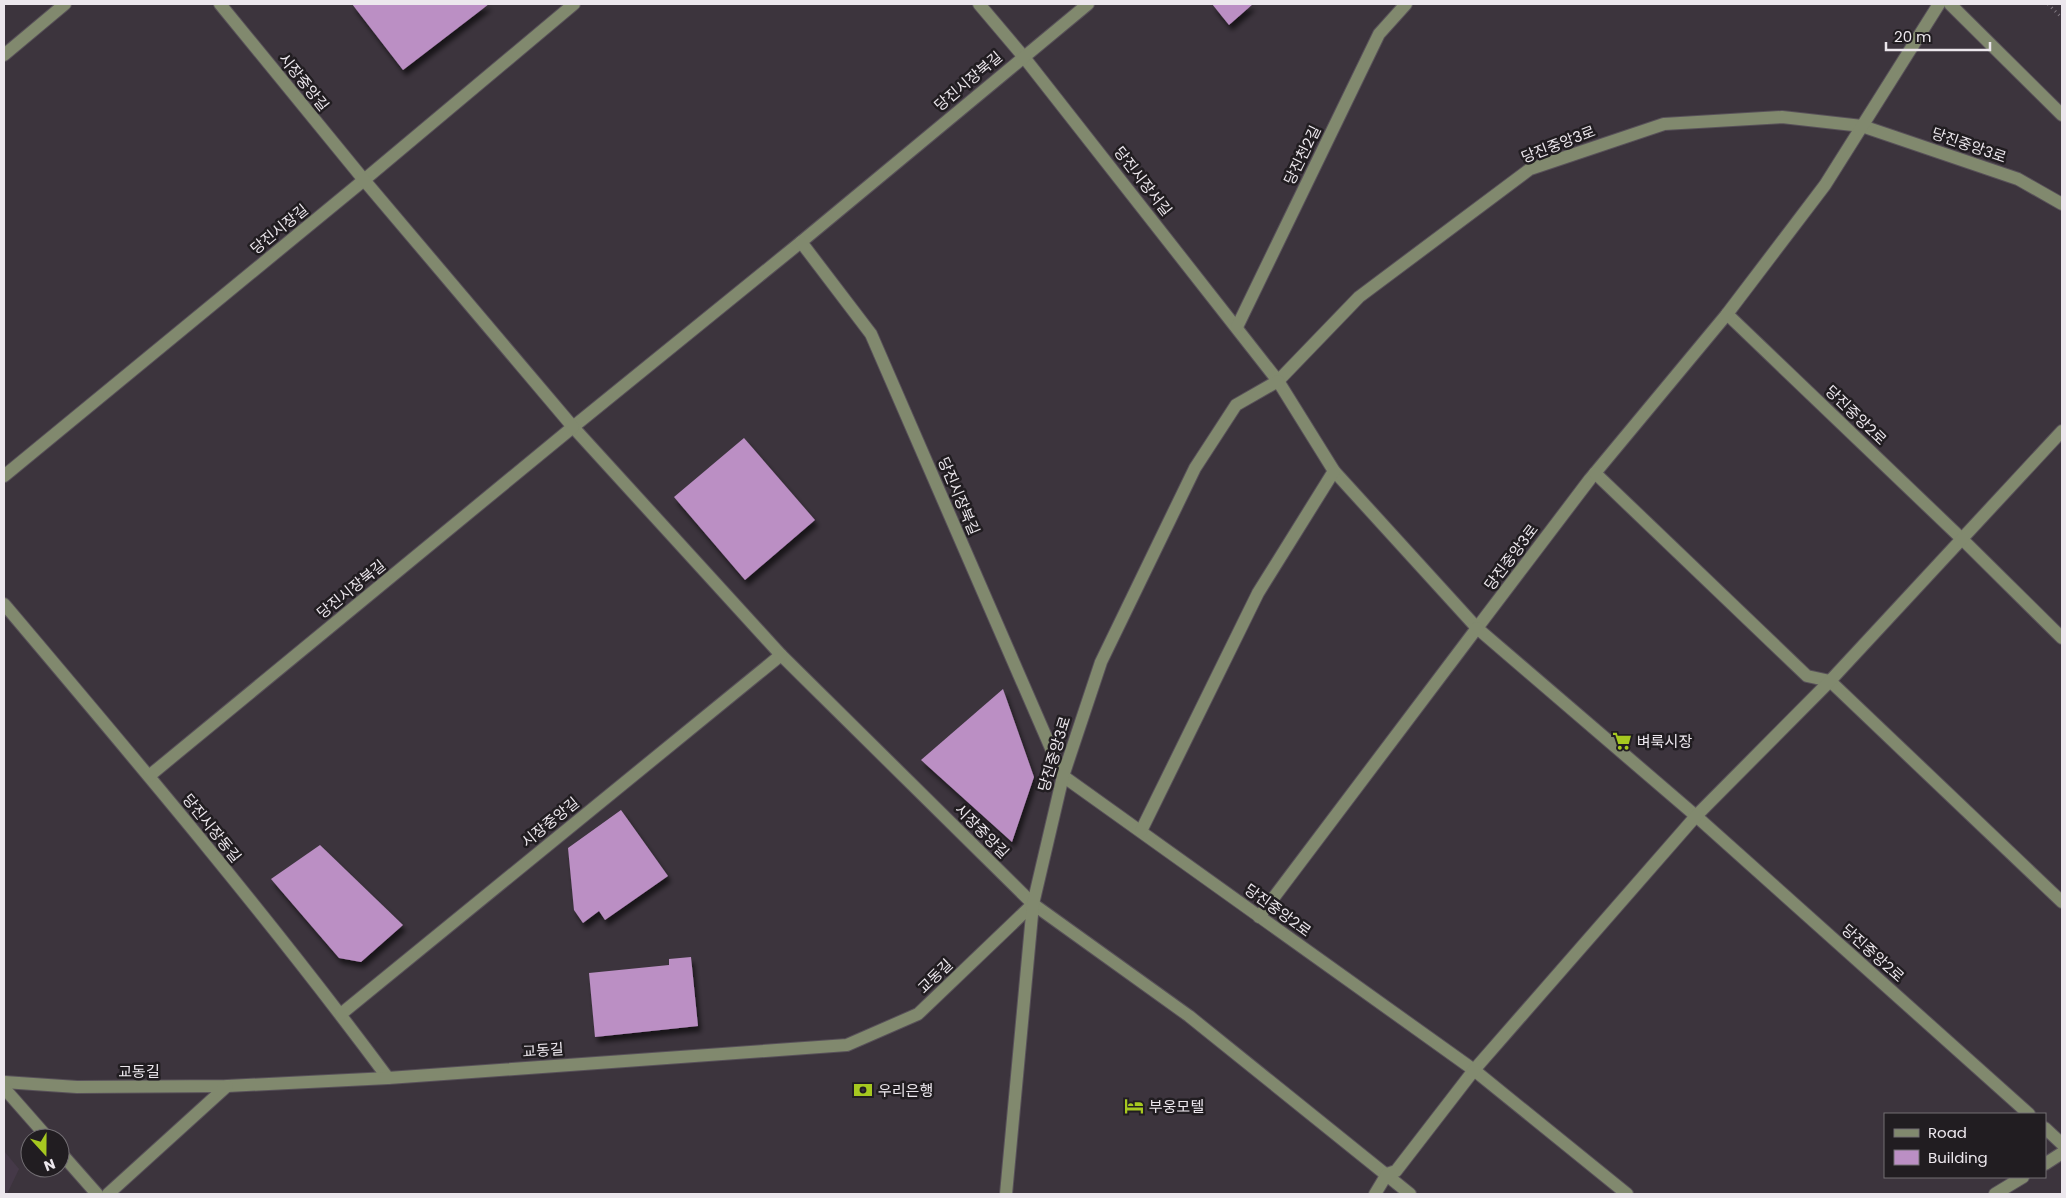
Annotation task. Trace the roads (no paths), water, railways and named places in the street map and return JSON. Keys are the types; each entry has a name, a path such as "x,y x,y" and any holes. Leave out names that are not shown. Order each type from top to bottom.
{"street":[{"path":"4,55 65,4"},
{"name":"시장중앙길","path":"220,4 364,180"},
{"name":"당진시장길","path":"4,476 364,180 574,4"},
{"name":"당진시장서길","path":"979,4 1023,56 1278,381"},
{"name":"당진시장북길","path":"149,776 801,242 1088,4"},
{"name":"당진천2길","path":"1237,327 1379,34 1406,4"},
{"path":"1862,126 1939,4"},
{"path":"1950,4 2062,115"},
{"name":"당진중앙3로","path":"1006,1194 1033,904 1063,776 1101,662 1195,468 1236,405 1278,381 1359,297 1530,170 1664,124 1782,117 1862,126 2018,179 2062,204"},
{"name":"당진중앙3로","path":"1260,917 1595,473 1727,314 1826,185 1862,126"},
{"path":"364,180 574,427"},
{"name":"당진시장북길","path":"801,242 871,334 1063,776"},
{"name":"당진중앙2로","path":"1727,314 1962,539 2062,638"},
{"path":"1278,381 1334,471 1477,628"},
{"name":"시장중앙길","path":"574,427 781,655 1033,904"},
{"path":"1375,1194 1386,1174 1396,1171 1474,1070 1696,816 1830,681 2062,431"},
{"path":"1140,830 1258,592 1334,471"},
{"path":"1595,473 1807,676 1830,681 2062,902"},
{"name":"당진시장동길","path":"4,604 149,776 340,1014 388,1078"},
{"name":"당진중앙2로","path":"1477,628 1696,816 2028,1113"},
{"name":"시장중앙길","path":"340,1014 781,655"},
{"name":"당진중앙2로","path":"1063,776 1474,1070 1627,1194"},
{"path":"1033,904 1189,1016 1410,1194"},
{"name":"교동길","path":"4,1082 77,1087 227,1086 388,1078 847,1045 918,1014 1033,904"},
{"path":"108,1194 227,1086"},
{"path":"4,1088 39,1128"},
{"path":"2046,1129 2062,1144"},
{"path":"2046,1163 2062,1153"},
{"path":"70,1163 97,1194"},
{"path":"1995,1194 2022,1178"}],"place":[{"name":"벼룩시장","path":"1622,741"},
{"name":"우리은행","path":"863,1090"},
{"name":"부웅모텔","path":"1134,1106"}]}
